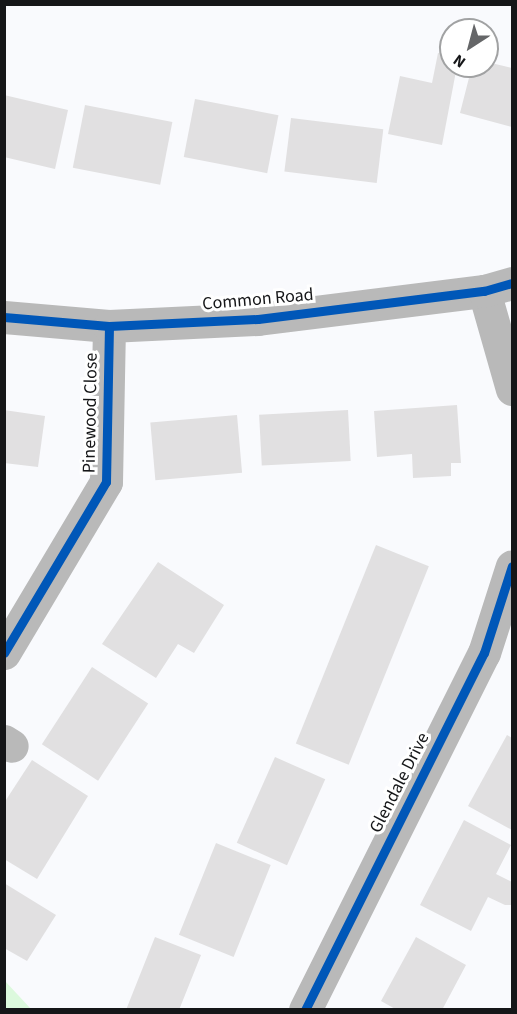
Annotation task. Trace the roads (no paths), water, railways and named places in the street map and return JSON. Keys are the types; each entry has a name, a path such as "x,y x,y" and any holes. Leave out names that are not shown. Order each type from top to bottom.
{"street":[{"name":"Common Road","path":"4,317 109,326 258,319 498,287"},
{"path":"498,287 513,389"},
{"name":"Pinewood Close","path":"4,653 106,482 109,326"},
{"name":"Glendale Drive","path":"305,1010 484,653 513,566"}]}
